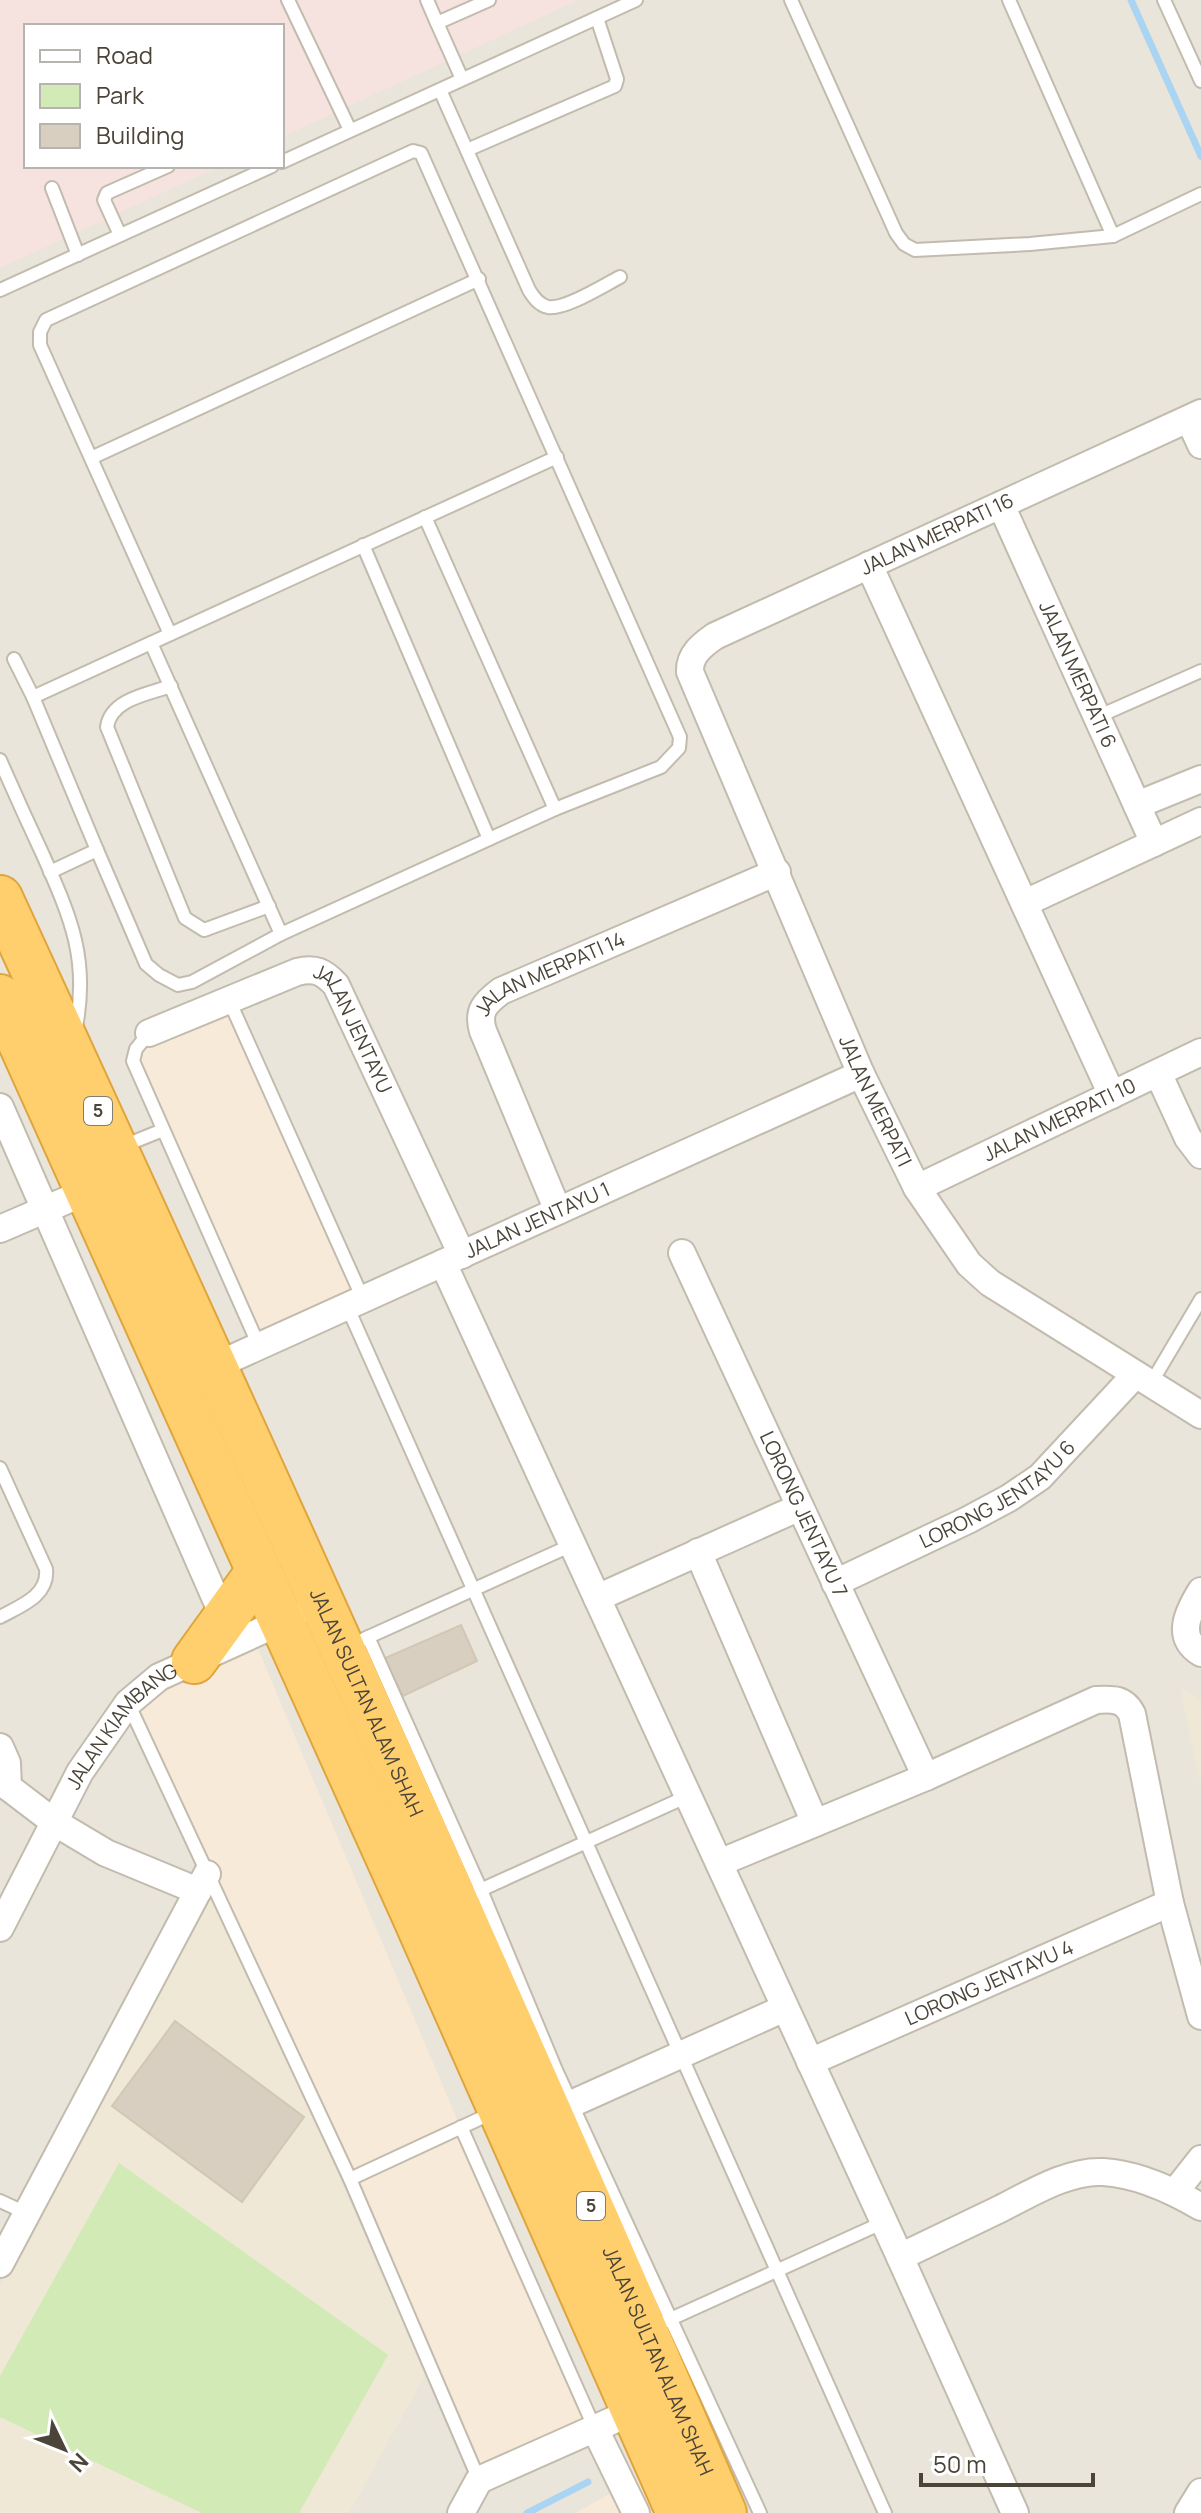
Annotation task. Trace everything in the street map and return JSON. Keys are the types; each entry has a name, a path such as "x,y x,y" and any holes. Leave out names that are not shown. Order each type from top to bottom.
{"highway":[{"name":"JALAN SULTAN ALAM SHAH","path":"0,898 215,1366 302,1613 450,1904 565,2145 657,2325 724,2513"},
{"name":"JALAN SULTAN ALAM SHAH","path":"0,997 259,1571 302,1613 355,1643 450,1904 500,2109 679,2513"},
{"path":"194,1661 259,1571"}],"street":[{"path":"1195,416 1201,445"},
{"name":"JALAN MERPATI 16","path":"690,672 693,656 715,636 1195,416"},
{"name":"JALAN MERPATI 6","path":"1001,505 1154,843"},
{"path":"869,565 1112,1095"},
{"name":"JALAN MERPATI","path":"690,672 861,1074 917,1188 969,1264 990,1283 1201,1415"},
{"path":"1137,805 1201,779"},
{"path":"1025,903 1201,821"},
{"name":"JALAN MERPATI 14","path":"558,1211 483,1031 481,1012 486,1002 501,991 777,872"},
{"name":"JALAN JENTAYU","path":"149,1033 307,969 321,971 336,985 452,1259"},
{"name":"JALAN MERPATI 10","path":"917,1188 1201,1052"},
{"path":"1158,1073 1188,1138 1201,1155"},
{"name":"JALAN JENTAYU 1","path":"175,1384 861,1074"},
{"path":"0,1107 225,1620"},
{"path":"0,1229 88,1191"},
{"name":"LORONG JENTAYU 7","path":"682,1253 926,1777"},
{"path":"452,1259 572,1545 900,2257 1012,2512"},
{"name":"LORONG JENTAYU 6","path":"835,1583 968,1520 1040,1477 1143,1380"},
{"path":"597,1598 800,1507"},
{"path":"698,1552 815,1823"},
{"path":"1196,1600 1185,1632 1188,1641 1201,1653"},
{"name":"JALAN KIAMBANG","path":"0,1928 80,1772 128,1703 159,1677 302,1613"},
{"path":"719,1863 926,1777 1096,1700 1116,1699 1128,1706 1132,1714 1170,1903 1201,2016"},
{"path":"0,1747 7,1763 4,1795 106,1853 203,1882 0,2264"},
{"name":"LORONG JENTAYU 4","path":"810,2062 1170,1903"},
{"path":"571,2104 785,2008"},
{"path":"1175,2192 1201,2159"},
{"path":"900,2257 1048,2186 1082,2174 1101,2171 1127,2175 1175,2192 1201,2207"},
{"path":"461,2513 479,2480 634,2411"},
{"path":"595,2429 636,2513"},
{"path":"1188,2513 1201,2492"}],"lane":[{"path":"288,0 350,130"},
{"path":"427,0 462,79"},
{"path":"437,23 489,0"},
{"path":"284,161 636,0"},
{"path":"791,0 885,211 904,244 915,250 1113,236 1201,194"},
{"path":"1009,0 1113,236"},
{"path":"1164,0 1201,81"},
{"path":"467,150 615,86 617,79 597,18"},
{"path":"440,90 536,300 549,307 563,305 620,277"},
{"path":"14,659 146,964 178,985 192,982 281,934 555,809 661,767 679,748 680,737 421,153 413,151 46,320 40,332 40,345 170,634"},
{"path":"120,235 104,200 107,193 163,168"},
{"path":"0,290 120,235 246,171"},
{"path":"52,188 78,255"},
{"path":"91,458 479,279"},
{"path":"33,697 557,457"},
{"path":"425,517 555,809"},
{"path":"363,545 489,839"},
{"path":"151,643 281,934"},
{"path":"1097,717 1201,671"},
{"path":"171,686 120,705 111,713 107,727 185,918 204,930 269,906"},
{"path":"0,760 71,919 81,974 80,1011 71,1053"},
{"path":"50,872 97,850"},
{"path":"229,1000 474,1590 885,2513"},
{"path":"149,1033 136,1049 133,1061 259,1346"},
{"path":"116,1149 163,1130"},
{"path":"1143,1380 1201,1299"},
{"path":"0,1468 46,1569 47,1580 31,1601 0,1617"},
{"path":"355,1643 572,1545"},
{"path":"128,1703 203,1882 350,2179 479,2480"},
{"path":"688,1796 450,1904 571,2104 657,2325 760,2513"},
{"path":"350,2179 500,2109"},
{"path":"461,2127 595,2429"},
{"path":"0,2201 28,2214"},
{"path":"657,2325 884,2222"}],"shaded area":[{"path":"0,0 1201,0 1201,2513 0,2513"},
{"path":"0,0 578,0 284,136 284,24 24,24 24,168 216,168 0,268"},
{"path":"225,1010 356,1294 263,1337 138,1061 149,1042"},
{"path":"255,1642 586,2424 482,2469 138,1708 165,1683"},
{"path":"1180,1688 1201,1700 1201,1786"},
{"path":"209,1876 425,2375 349,2513 0,2513 0,2286"},
{"path":"638,2479 654,2513 575,2513"}],"green space":[{"path":"119,2163 388,2355 299,2513 202,2513 0,2417 0,2376"}],"building":[{"path":"461,1625 477,1661 403,1696 383,1659"},
{"path":"175,2021 304,2117 242,2202 112,2106"}],"waterway":[{"path":"1131,0 1201,156"},
{"path":"527,2513 588,2482"}]}
